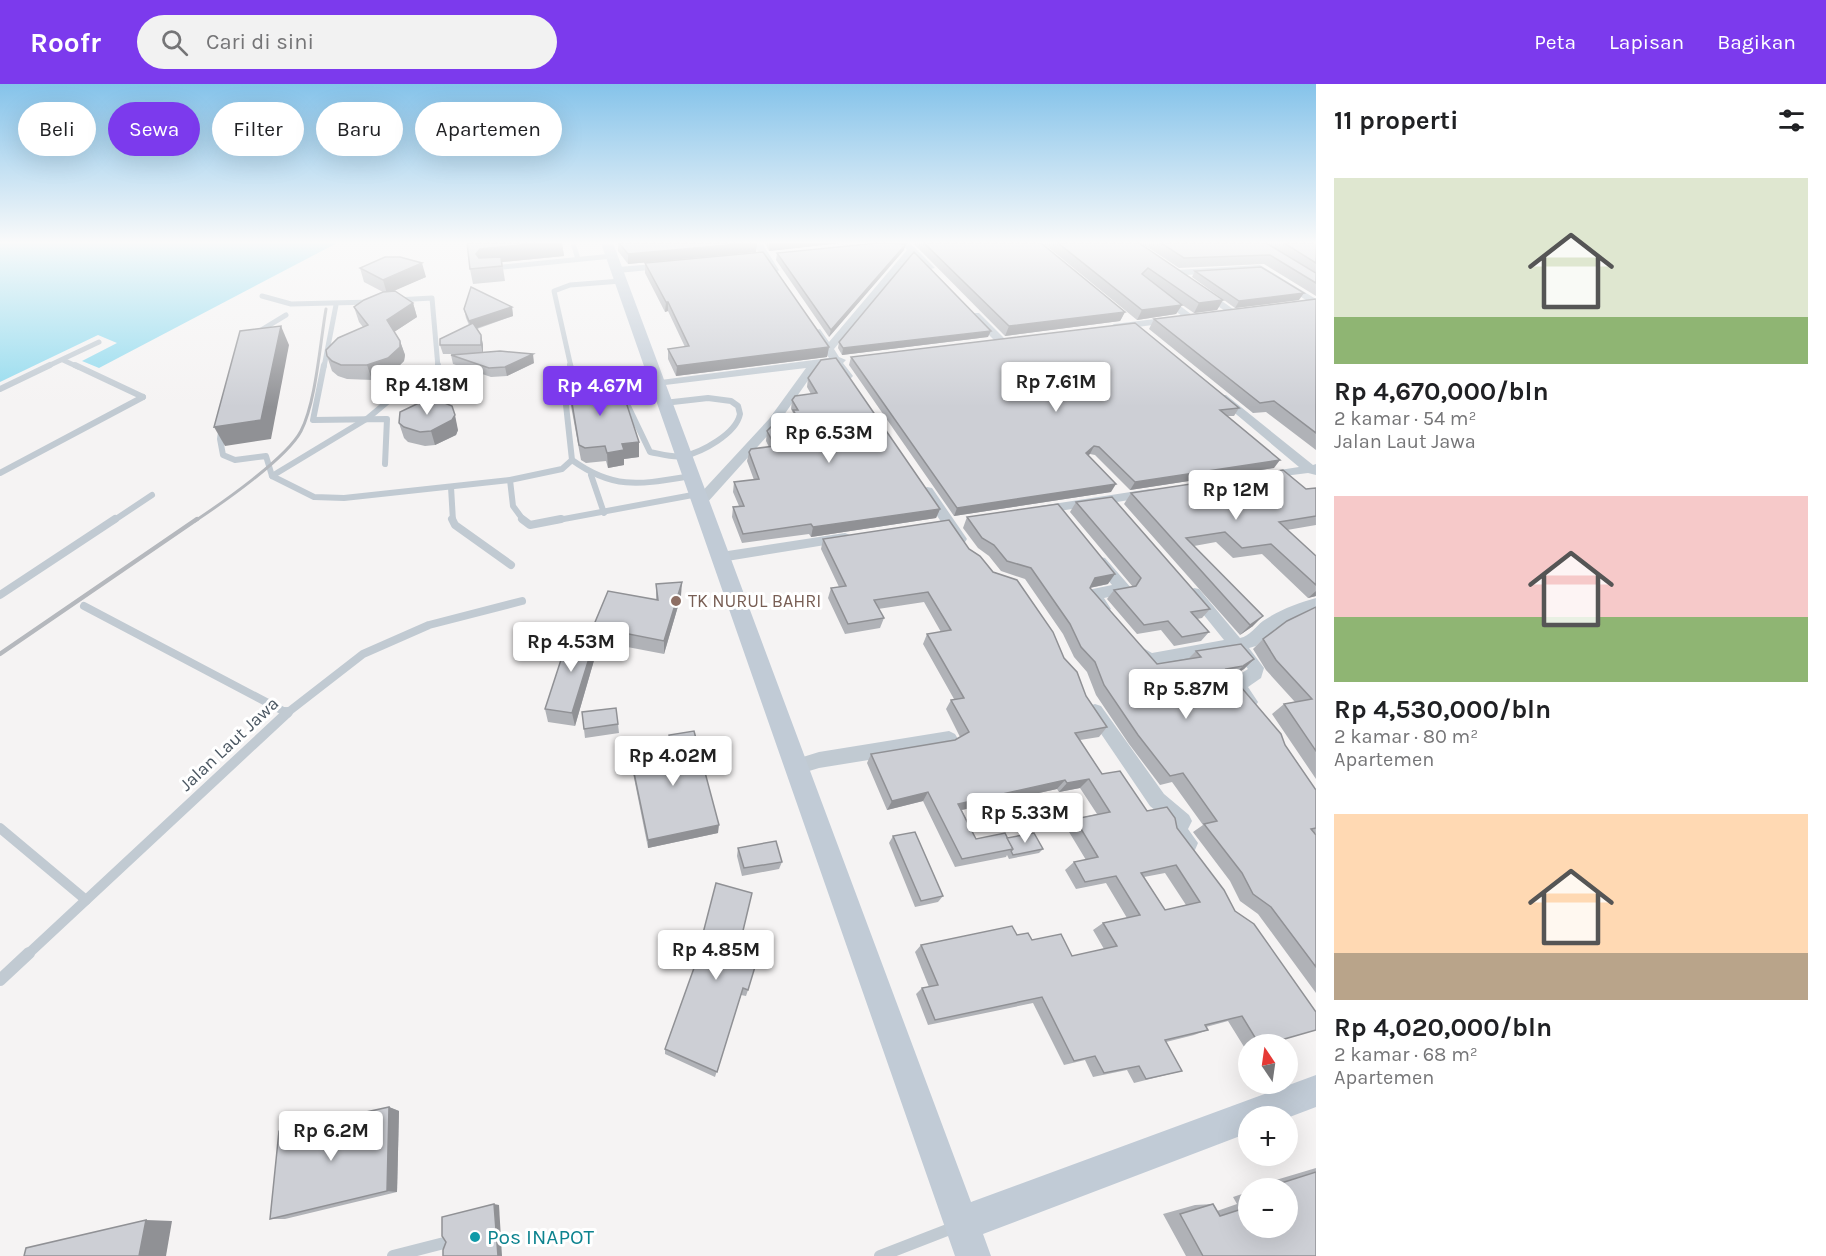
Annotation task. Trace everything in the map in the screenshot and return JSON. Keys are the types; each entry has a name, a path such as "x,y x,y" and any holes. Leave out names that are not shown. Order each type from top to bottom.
{"main road":[{"path":"628,298 967,1240 1238,1120"},
{"path":"1274,1106 1316,1090"}],"street":[{"path":"828,349 868,298"},
{"path":"1169,298 1201,316"},
{"path":"1210,298 1232,313"},
{"path":"1291,306 1316,303"},
{"path":"968,308 1006,341 989,343"},
{"path":"1101,329 1244,311"},
{"path":"809,321 828,349 842,360 855,387"},
{"path":"661,393 815,363 842,360"},
{"path":"693,482 773,422 815,363"},
{"path":"1213,389 1314,470"},
{"path":"1254,477 1314,470"},
{"path":"918,477 971,554"},
{"path":"1112,482 1127,497"},
{"path":"1024,512 1161,491"},
{"path":"1110,499 1125,516"},
{"path":"1057,507 1067,520"},
{"path":"721,557 858,537"},
{"path":"1090,549 1124,589 1093,594 1113,621"},
{"path":"1186,584 1256,668 1255,673 1237,685 1260,716"},
{"path":"1125,636 1140,655 1150,660 1254,640 1269,626 1302,608 1316,604"},
{"path":"1084,693 1157,800 1169,807 1182,821 1174,829 1200,861"},
{"path":"796,767 819,760 950,739"}],"lane":[{"path":"268,298 291,304 336,305 379,302"},
{"path":"272,476 368,418 392,398 432,389 441,381 432,298 389,301"},
{"path":"555,298 574,382 566,405 572,459 591,475 624,485 693,482"},
{"path":"336,305 313,420 368,418 388,421 385,464"},
{"path":"248,339 263,326 286,315"},
{"path":"0,389 99,342"},
{"path":"0,473 143,397 63,360"},
{"path":"510,480 513,510 517,518 530,525 604,513 647,502 693,482 708,444 735,426 740,417 740,409 736,404 720,399 661,393"},
{"path":"626,402 650,452 693,482"},
{"path":"222,421 218,442 219,452 223,458 232,461 266,456 272,476 314,496 328,498 360,497 510,480 562,469 572,459"},
{"path":"591,475 604,513"},
{"path":"451,487 451,516 454,525 511,565"},
{"path":"0,595 152,495"},
{"name":"Jalan Laut Jawa","path":"0,980 287,713 378,645 457,616 522,601"},
{"path":"84,606 287,713"},
{"path":"0,828 86,900"},
{"path":"880,1256 967,1240"},
{"path":"396,1256 444,1243"}],"water":[{"path":"0,298 233,298 99,368 82,361 117,343 98,335 0,382"}],"building":[{"path":"369,298 405,298 413,303 387,320 400,341 400,347 388,358 367,365 341,365 327,356 326,350 338,338 368,325 354,307"},
{"path":"468,298 493,298 512,307 469,321 464,309"},
{"path":"664,298 795,298 829,347 677,366 668,349 689,346"},
{"path":"808,298 859,298 831,330"},
{"path":"876,298 959,298 991,331 843,348 839,342"},
{"path":"980,298 1108,298 1125,312 1009,326"},
{"path":"1127,298 1173,298 1182,305 1142,310"},
{"path":"1191,298 1220,298 1223,300 1199,303"},
{"path":"1234,298 1266,298 1239,301"},
{"path":"1316,299 1316,433 1274,401 1260,403 1154,319"},
{"path":"473,323 481,335 481,345 440,345 440,339"},
{"path":"1135,323 1239,408 1220,410 1280,460 1135,482 1099,447 1094,446 1086,453 1116,484 957,508 851,357"},
{"path":"281,326 261,420 214,427 240,331"},
{"path":"500,351 533,354 505,367 489,368 451,355"},
{"path":"836,358 940,509 813,527 811,524 743,534 733,507 744,506 734,482 759,479 749,452 751,449 775,446 767,431 774,424 787,422 784,417 796,415 793,410 798,410 792,400 795,396 817,393 808,378 821,360"},
{"path":"600,374 609,404 626,402 639,442 622,444 624,450 607,453 605,446 585,448 579,445 570,391 576,389 575,377"},
{"path":"423,401 440,401 452,406 455,415 452,420 431,431 420,432 399,423 400,412"},
{"path":"1283,470 1306,489 1316,488 1316,516 1279,522 1316,556 1316,585 1271,544 1242,548 1225,532 1186,538 1263,616 1250,625 1131,493"},
{"path":"1112,497 1210,609 1191,612 1209,632 1182,637 1168,621 1144,625 1114,590 1136,586 1141,578 1076,502"},
{"path":"1058,504 1115,574 1095,578 1090,588 1157,664 1201,657 1196,651 1241,644 1254,659 1243,666 1226,669 1281,734 1285,745 1316,790 1316,828 1311,829 1316,835 1316,967 1271,907 1253,894 1242,873 1204,824 1217,821 1183,773 1170,776 1138,735 1104,685 1095,662 1081,647 1070,624 1031,568 1007,561 994,545 982,538 967,517"},
{"path":"949,520 969,549 980,556 993,572 1017,580 1053,632 1064,658 1077,672 1086,696 1107,727 1075,733 1102,774 1120,771 1147,811 1167,807 1175,818 1177,828 1224,890 1235,911 1254,924 1316,1012 1316,1030 1298,1035 1253,1034 1242,1016 1205,1025 1208,1030 1165,1040 1182,1071 1146,1079 1139,1066 1104,1073 1095,1056 1074,1061 1042,997 935,1020 922,988 938,985 921,945 1012,926 1017,935 1028,933 1032,940 1061,934 1072,956 1117,946 1103,923 1140,915 1116,876 1085,882 1074,862 1098,857 1075,819 1110,812 1089,779 1067,783 1065,780 958,804 976,839 1005,833 1013,849 962,859 928,792 892,801 871,754 955,740 969,732 951,700 964,698 927,634 951,630 928,592 874,600 884,618 848,624 831,588 846,586 823,539","holes":["1176,865 1200,902 1165,910 1141,873"]},
{"path":"682,582 664,641 593,627 608,591 658,600 656,584"},
{"path":"1316,607 1316,751 1284,704 1312,699 1276,660 1263,639 1287,621"},
{"path":"570,632 596,636 572,713 545,709"},
{"path":"616,708 618,724 584,729 582,712"},
{"path":"694,731 719,825 648,840 629,749 670,742 669,735"},
{"path":"915,832 943,896 921,901 893,836"},
{"path":"1034,833 1043,849 1013,855 1011,851 1013,849 1007,838"},
{"path":"776,841 782,862 744,868 738,848"},
{"path":"716,883 752,893 741,939 761,947 748,990 743,988 717,1072 665,1049 694,968"},
{"path":"389,1107 387,1191 270,1219 279,1131"},
{"path":"1316,1172 1316,1256 1203,1256 1180,1214 1213,1204 1220,1216 1238,1210 1238,1238 1298,1238 1297,1178"},
{"name":"Pos INAPOT","path":"494,1204 498,1256 443,1256 446,1242 442,1236 442,1217"},
{"path":"146,1220 139,1256 24,1256 26,1248"}],"railway":[{"path":"195,521 268,467 294,442 301,431 314,389 326,309"},
{"path":"0,654 197,519"}],"place":[{"name":"TK NURUL BAHRI","path":"676,601"},
{"name":"Pos INAPOT","path":"475,1237"}]}
